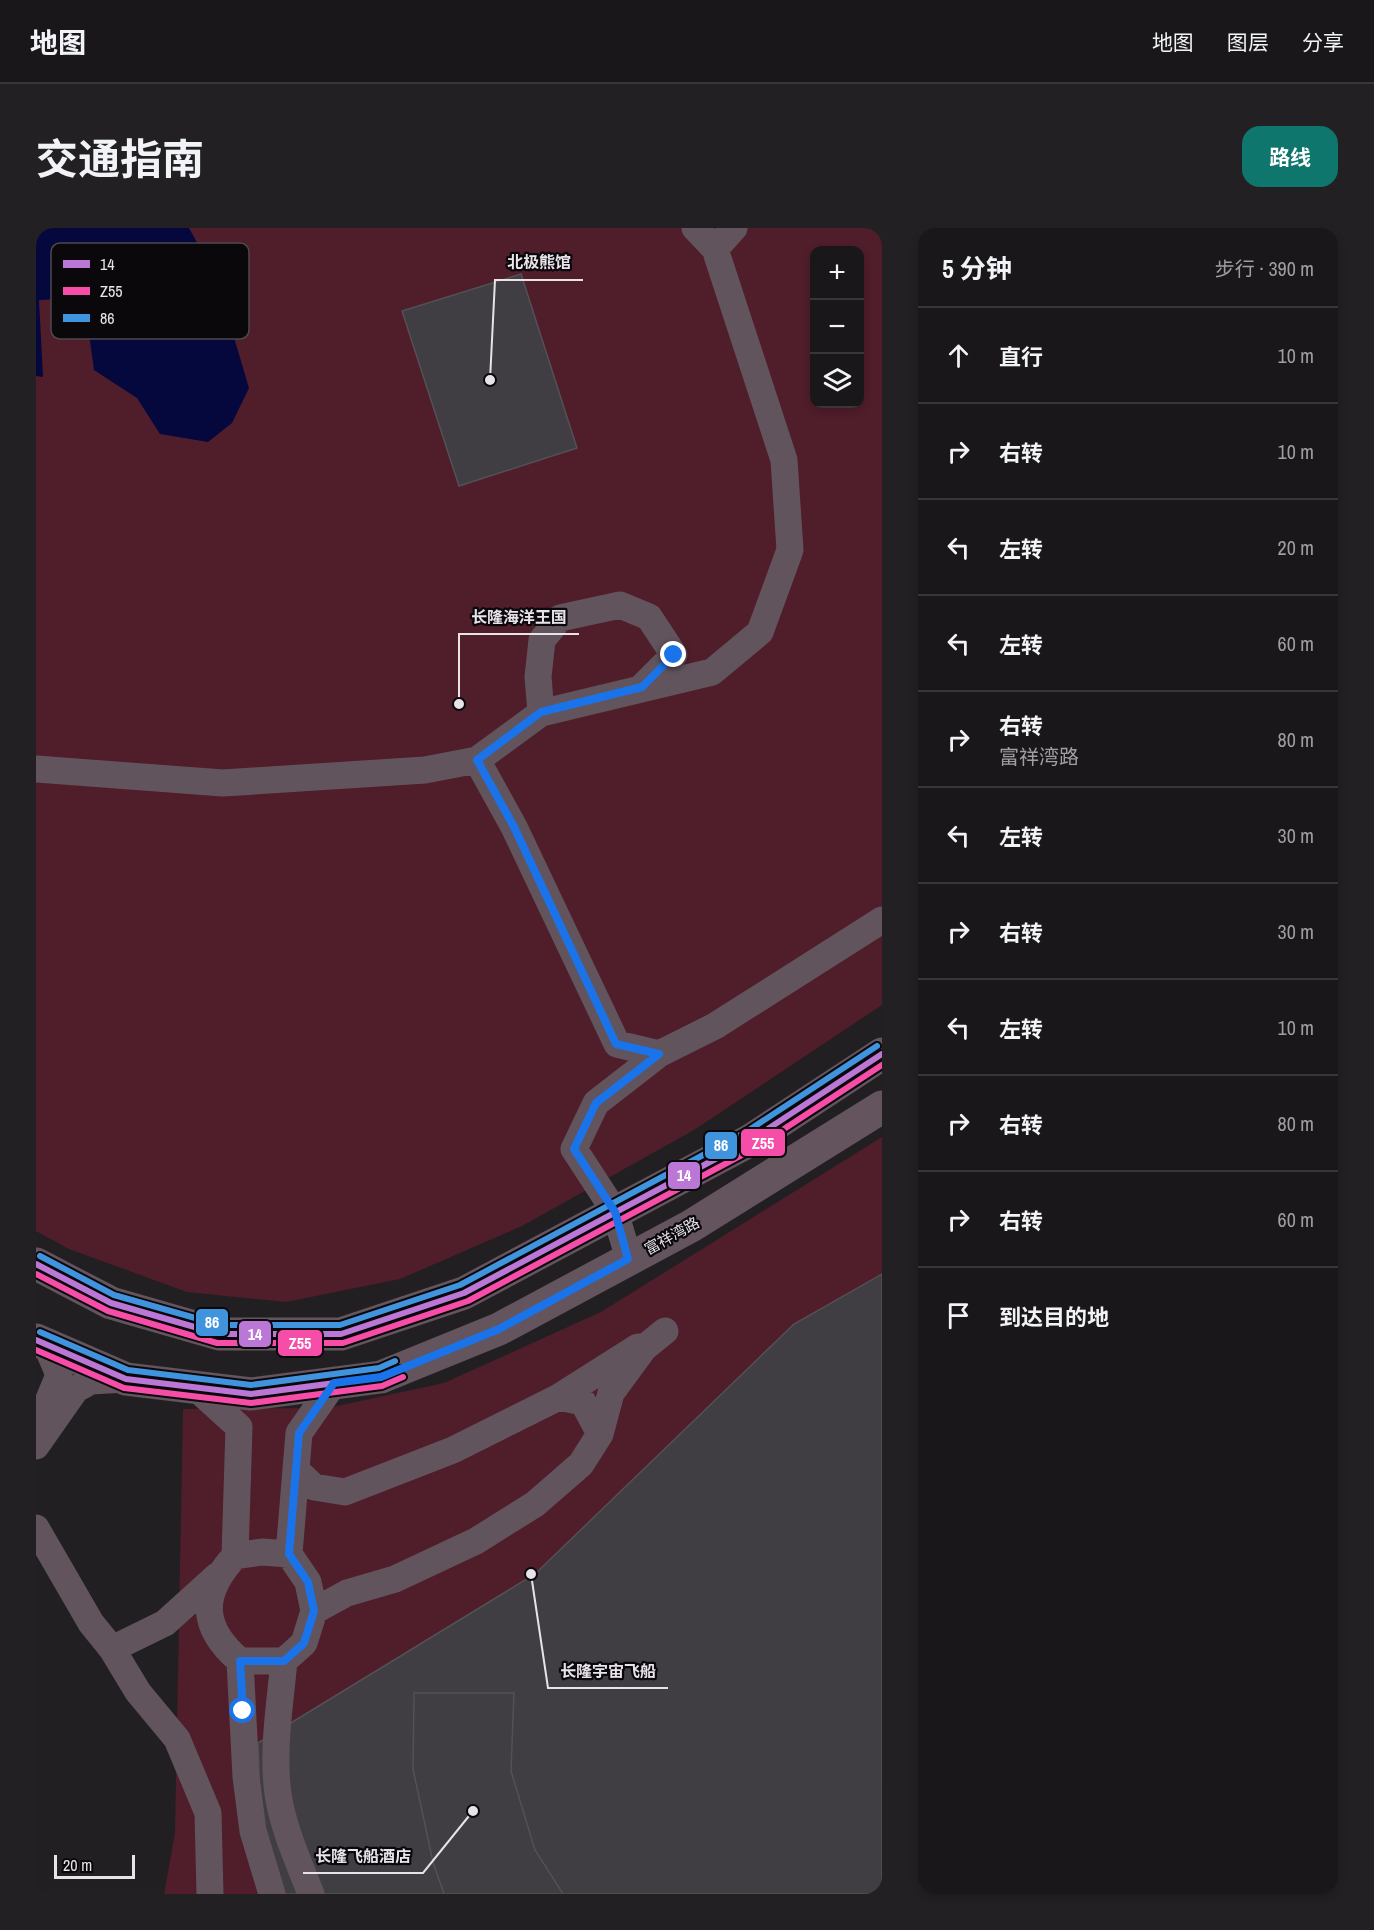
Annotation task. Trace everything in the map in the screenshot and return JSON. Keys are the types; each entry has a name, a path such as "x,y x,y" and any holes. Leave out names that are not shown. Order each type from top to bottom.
{"main road":[{"path":"36,1264 111,1304 219,1334 341,1334 464,1293 751,1140 882,1054"},
{"name":"富祥湾路","path":"41,1342 126,1379 251,1394 381,1377 499,1329 691,1226 882,1107"}],"street":[{"path":"36,770 223,783 425,771 477,760 541,712 712,672 760,632 790,550 784,460 715,249 695,228"},
{"path":"715,249 734,228"},
{"path":"541,712 538,677 542,640 560,618 620,605 649,617 674,655 642,687"},
{"path":"477,760 514,827 616,1044 659,1054"},
{"path":"628,1259 615,1212 574,1149 596,1103 659,1054 715,1026 882,920"},
{"path":"296,1470 314,1487 345,1492 453,1450 559,1397 665,1331 644,1348 612,1393 600,1434 581,1464 535,1504 476,1541 395,1579 347,1593 314,1611"},
{"path":"36,1430 59,1374 41,1342"},
{"path":"36,1446 76,1389 91,1381 126,1379"},
{"path":"217,1576 208,1619 222,1646 240,1661 284,1661 304,1643 314,1611 308,1582 289,1554 299,1433 334,1383"},
{"path":"196,1388 239,1427 235,1556"},
{"path":"559,1397 583,1402 600,1434"},
{"path":"36,1528 91,1623 112,1649 138,1692 177,1739 208,1813 210,1894"},
{"path":"112,1649 165,1623 217,1576 235,1556 262,1552 289,1554"},
{"path":"165,1623 208,1619"},
{"path":"240,1661 246,1778 253,1831 272,1894"},
{"path":"284,1661 277,1746 278,1795 296,1855 311,1894"}],"shaded area":[{"path":"36,228 882,228 882,1005 694,1130 522,1226 400,1279 286,1302 187,1292 69,1249 36,1231"},
{"path":"36,228 189,228 197,243 51,243 51,299 39,300 43,377 36,376"},
{"path":"90,339 234,339 249,388 232,423 208,442 160,434 137,398 94,370"},
{"path":"882,1137 882,1894 164,1894 175,1833 183,1409 328,1408 444,1383 601,1312"}],"building":[{"path":"521,274 577,448 459,486 402,311"},
{"path":"882,1274 882,1894 263,1894 258,1743 535,1574 794,1324"},
{"path":"414,1693 514,1693 511,1771 535,1850 563,1894 444,1894 433,1862 413,1769"}],"transit line":[{"name":"86","path":"40,1256 114,1295 220,1325 340,1325 460,1285 746,1132 877,1046"},
{"name":"14","path":"36,1264 111,1303 219,1334 341,1334 464,1293 751,1140 882,1054"},
{"name":"Z55","path":"36,1274 108,1311 217,1343 343,1343 468,1301 755,1148 882,1065"},
{"name":"86","path":"40,1332 128,1370 251,1385 379,1368 395,1361"},
{"name":"14","path":"36,1340 126,1379 251,1394 381,1377 399,1369"},
{"name":"Z55","path":"36,1350 124,1388 251,1403 382,1386 403,1377"}],"place":[{"name":"北极熊馆","path":"490,380"},
{"name":"长隆海洋王国","path":"459,704"},
{"name":"长隆宇宙飞船","path":"531,1574"},
{"name":"长隆飞船酒店","path":"473,1811"}],"route":[{"path":"243,1711 240,1661 284,1661 304,1643 314,1611 308,1582 289,1554 299,1433 334,1383 381,1377 499,1329 628,1259 615,1212 574,1149 596,1103 659,1054 616,1044 514,827 477,760 541,712 642,687 674,655"}]}
